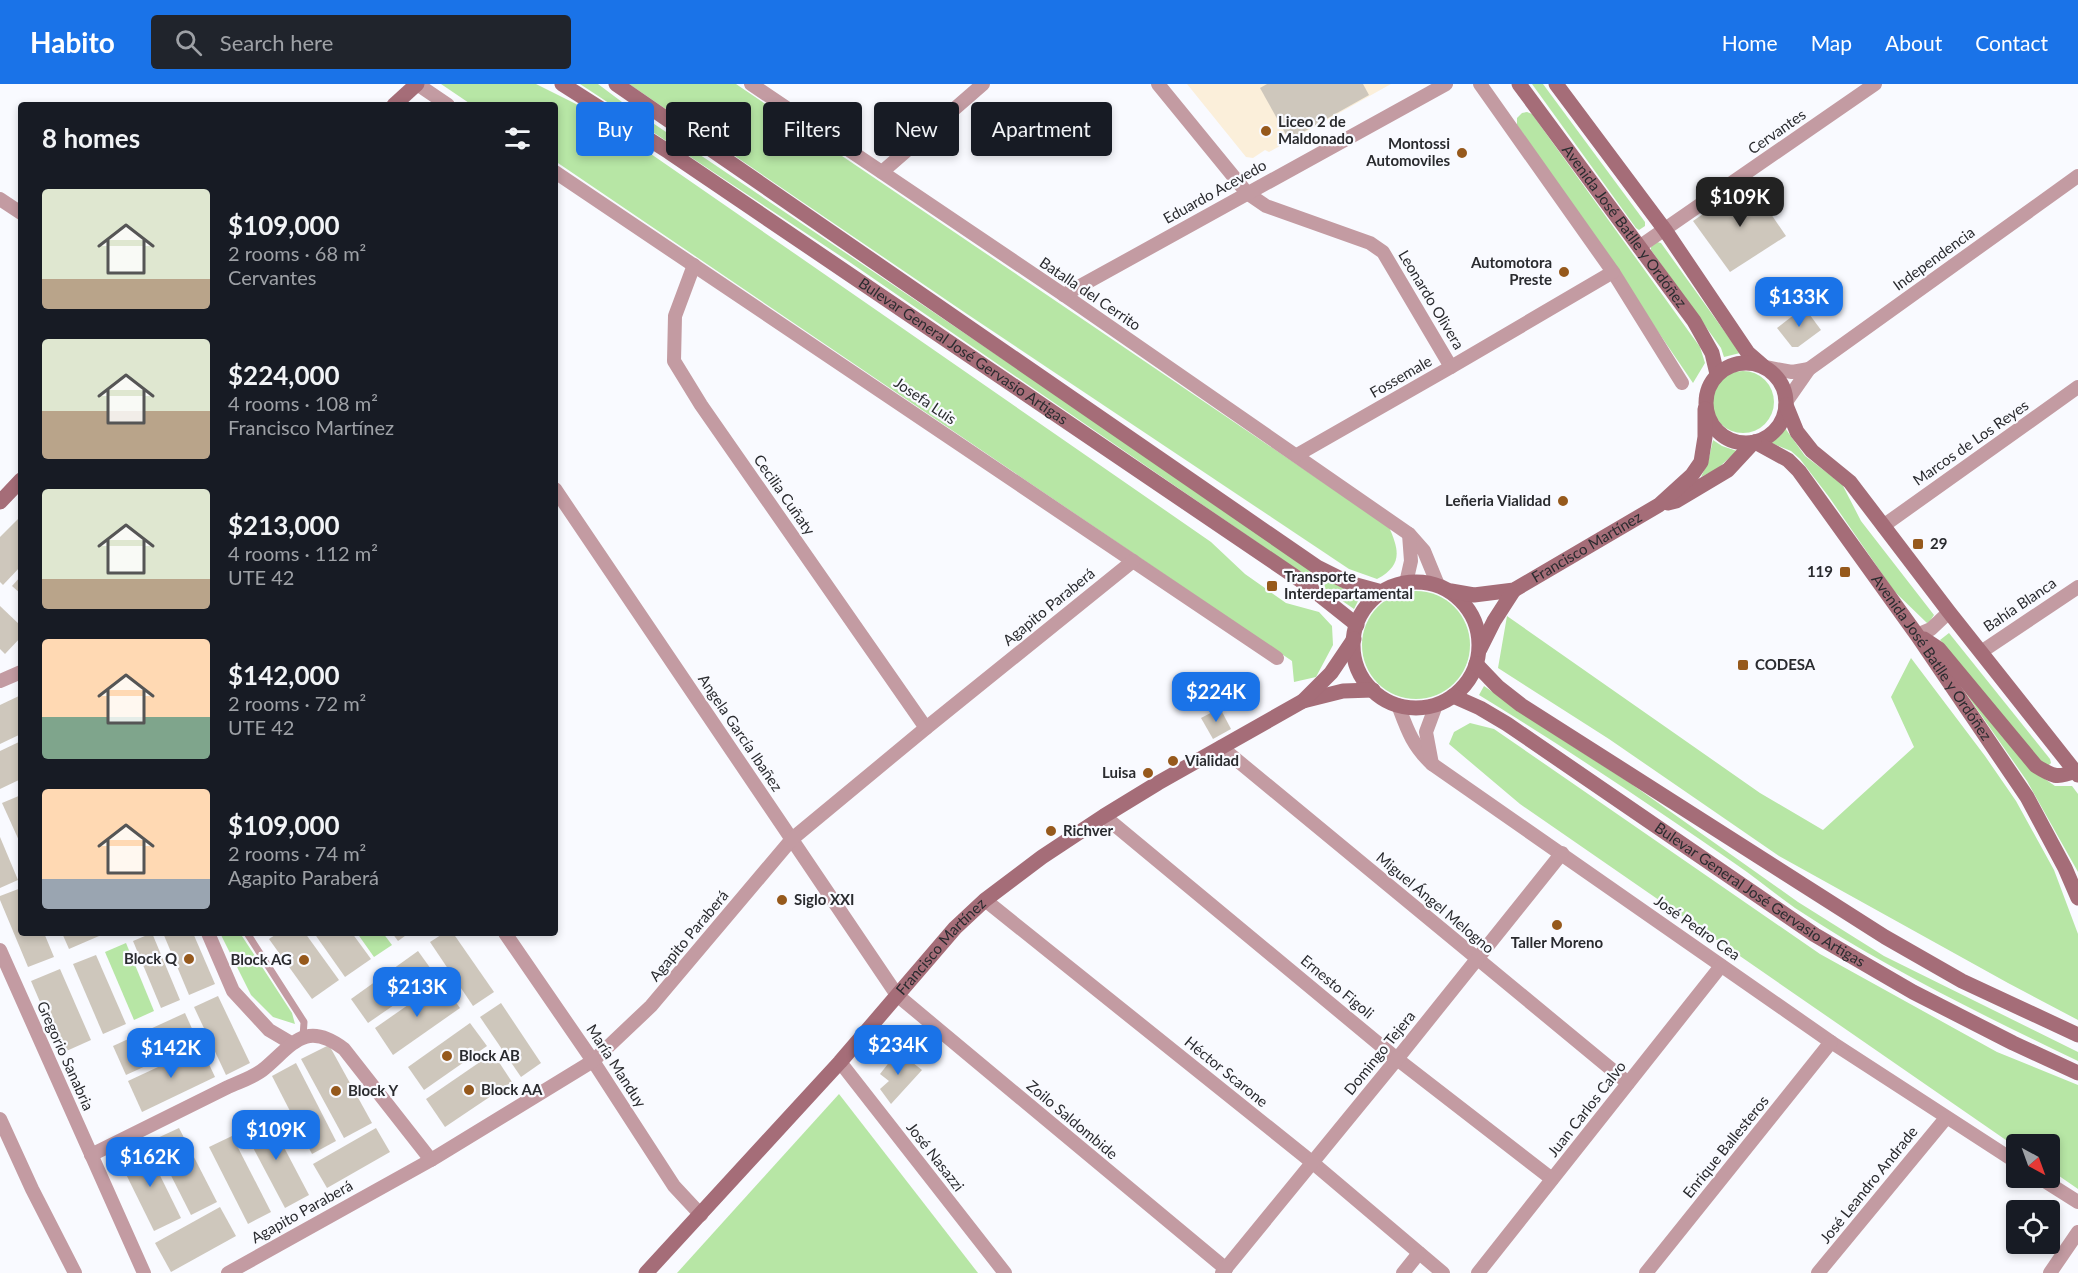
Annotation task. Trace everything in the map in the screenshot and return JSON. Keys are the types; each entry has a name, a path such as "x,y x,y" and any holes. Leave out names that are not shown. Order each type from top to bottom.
{"main road":[{"path":"395,102 403,84"},
{"path":"397,102 417,84"},
{"name":"Bulevar General José Gervasio Artigas","path":"562,84 669,152 1286,570 1331,603 1355,632"},
{"name":"Bulevar General José Gervasio Artigas","path":"616,84 1317,567 1350,583 1382,592"},
{"name":"Avenida José Batlle y Ordóñez","path":"1518,84 1705,338 1712,353 1717,374"},
{"name":"Avenida José Batlle y Ordóñez","path":"1556,84 1665,230 1748,352 1764,367"},
{"path":"1786,404 1785,414 1777,429 1755,442 1741,443 1729,440 1710,422 1705,409 1705,397 1709,385 1717,374 1726,367 1738,363 1751,362 1764,367 1780,382 1797,432 1823,461 1850,482 1949,612 2077,771 2062,777 2050,775 2036,766 1939,649 1917,634"},
{"name":"Francisco Martínez","path":"1444,588 1474,595 1514,590 1659,506 1692,475 1701,462 1705,437 1705,409"},
{"name":"Francisco Martínez","path":"1659,506 1676,501 1728,470 1755,442"},
{"name":"Avenida José Batlle y Ordóñez","path":"1755,442 1788,460 1799,471 1917,634 2027,797 2065,868 2078,898"},
{"path":"0,502 18,483"},
{"path":"1422,582 1444,588 1461,600 1470,611 1479,637 1478,657 1471,676 1453,696 1436,705 1417,708 1398,705 1384,699 1373,690 1358,667 1354,653 1355,632 1366,607 1382,592 1406,583 1422,582"},
{"name":"Francisco Martínez","path":"1478,657 1494,621 1514,590"},
{"name":"Francisco Martínez","path":"646,1273 840,1062 955,928 985,900 1042,857 1104,816 1303,700 1331,673 1355,632"},
{"name":"Bulevar General José Gervasio Artigas","path":"1478,657 1498,687 1521,705 1885,937 1962,981 2078,1035"},
{"name":"Francisco Martínez","path":"1303,700 1343,691 1373,690"},
{"name":"Bulevar General José Gervasio Artigas","path":"1453,696 1507,724 1815,935 1913,992 2078,1073"}],"street":[{"path":"417,84 444,102"},
{"name":"Batalla del Cerrito","path":"751,84 1064,295 1409,534 1424,552 1444,588"},
{"path":"882,172 983,84"},
{"name":"Leonardo Olivera","path":"1158,84 1247,193 1266,206 1370,243 1383,252 1451,367"},
{"name":"Eduardo Acevedo","path":"1064,295 1446,84"},
{"path":"1480,84 1613,272 1682,384"},
{"name":"Cervantes","path":"1639,247 1875,84"},
{"name":"Josefa Luis","path":"558,176 694,265 1277,658"},
{"name":"Independencia","path":"1786,404 1809,369 2078,176"},
{"path":"0,199 18,211"},
{"name":"Cecilia Cuñaty","path":"694,265 675,316 674,361 701,405 926,728"},
{"name":"Fossemale","path":"1297,455 1613,272"},
{"path":"1764,367 1792,372 1809,369"},
{"name":"Marcos de Los Reyes","path":"1883,526 2078,387"},
{"name":"Angela García Ibañez","path":"558,493 897,995"},
{"path":"1406,583 1411,561 1409,534"},
{"name":"Agapito Paraberá","path":"228,1273 431,1160 593,1060 651,1006 792,838 1133,561"},
{"name":"Bahía Blanca","path":"1981,651 2078,586"},
{"path":"1917,634 1931,629 1949,612"},
{"path":"2,676 18,673"},
{"name":"José Pedro Cea","path":"1398,705 1418,751 1432,764 1832,1042 2006,1156"},
{"path":"1432,764 1426,732 1436,705"},
{"name":"Miguel Ángel Melogno","path":"1221,747 1629,1083"},
{"name":"Ernesto Figoli","path":"1104,816 1397,1059 1552,1179"},
{"name":"Domingo Tejera","path":"1224,1271 1562,853"},
{"name":"Héctor Scarone","path":"985,900 1313,1163 1443,1273"},
{"path":"209,936 233,991 269,1030 297,1040 323,1037 344,1049 431,1160"},
{"name":"María Manduy","path":"507,936 593,1060 674,1186 701,1215"},
{"name":"Gregorio Sanabria","path":"0,950 144,1273"},
{"name":"Juan Carlos Calvo","path":"1478,1273 1721,966"},
{"name":"Zoilo Saldombide","path":"897,995 1224,1271"},
{"path":"91,1155 228,1086 251,1077 264,1069 297,1040"},
{"name":"Enrique Ballesteros","path":"1646,1273 1832,1042"},
{"name":"José Nasazzi","path":"840,1062 1005,1273"},
{"name":"José Leandro Andrade","path":"1818,1273 1946,1118"},
{"path":"0,1119 32,1189 75,1273"},
{"path":"2056,1188 2078,1202"},
{"path":"2050,1273 2078,1232"},
{"path":"1403,1273 1419,1254"}],"lane":[{"path":"249,936 304,1022 297,1040"}],"shaded area":[{"name":"Liceo 2 de Maldonado","path":"1187,84 1391,84 1269,152 1265,150 1253,158 1246,157"}],"green space":[{"path":"441,84 536,84 576,104 576,156 654,156 1211,542 1245,574 1286,603 1319,612 1332,626 1333,645 1316,677 1294,682 1292,661 558,163 558,102 468,102"},
{"path":"580,84 598,84 622,102 607,102"},
{"path":"629,84 736,84 763,102 763,156 842,156 1389,527 1395,543 1395,562 1385,574 1377,579 1349,569 735,156 751,156 751,102 666,102 666,109"},
{"path":"1532,84 1543,84 1645,222 1645,226 1639,230 1636,228"},
{"path":"1527,112 1532,114 1700,347 1705,363 1693,383 1517,125 1517,118"},
{"path":"654,124 666,132 666,141 654,133"},
{"path":"689,156 702,156 1359,599 1354,609 848,261"},
{"path":"1657,242 1661,243 1740,353 1724,357 1721,348 1651,250"},
{"path":"1743,371 1760,376 1765,380 1769,385 1774,402 1769,419 1765,424 1760,428 1743,433 1726,428 1721,424 1717,419 1712,402 1717,385 1721,380 1726,376"},
{"path":"1785,428 1805,456 1842,484 1861,521 1934,615 1928,624 1894,591 1800,459 1791,451 1771,443 1780,436"},
{"path":"1713,440 1737,451 1717,469 1701,477 1708,462"},
{"path":"1416,591 1437,595 1454,607 1466,624 1470,645 1466,666 1454,683 1437,695 1416,699 1395,695 1378,683 1366,666 1362,645 1366,624 1378,607 1395,595"},
{"path":"1507,616 1760,793 1823,830 1914,747 1891,697 1911,658 2016,801 2054,870 2078,934 2078,1020 1779,856 1609,739 1498,668"},
{"path":"1949,633 2050,759 2051,763 2048,766 2043,764 1940,640"},
{"path":"1949,669 2039,775 2055,786 2072,786 2078,794 2078,872 2027,781"},
{"path":"1484,686 1630,783 1798,902 1884,956 2078,1052 2078,1061 1934,989 1829,930 1641,800 1479,695"},
{"path":"1470,723 1494,729 1820,954 1997,1052 2078,1085 2078,1189 2060,1177 2060,1134 2006,1134 2006,1140 1520,804 1449,744 1454,732"},
{"path":"222,936 242,936 292,1013 295,1024 273,1017 251,995"},
{"path":"359,936 385,936 392,945 374,957"},
{"path":"126,943 154,1011 134,1020 105,952"},
{"path":"839,1094 978,1273 677,1273"}],"building":[{"path":"1267,84 1363,84 1369,95 1289,140 1260,88"},
{"path":"1749,182 1786,236 1730,272 1693,221"},
{"path":"1804,307 1821,330 1798,347 1792,347 1777,328"},
{"path":"18,519 18,569 3,585 0,582 0,537"},
{"path":"18,579 18,591 12,586"},
{"path":"0,606 18,623 18,640 5,654 0,649"},
{"path":"18,696 18,735 0,744 0,705"},
{"path":"1220,708 1231,729 1213,739 1201,718"},
{"path":"18,742 18,780 0,789 0,751"},
{"path":"18,796 18,838 2,803"},
{"path":"0,837 18,880 0,888"},
{"path":"18,889 18,936 45,936 54,957 28,967 0,896"},
{"path":"63,936 99,936 69,949"},
{"path":"145,936 153,936 180,1000 161,1008 133,941"},
{"name":"Block Q","path":"164,936 194,936 215,984 189,995"},
{"name":"Block AG","path":"274,936 307,936 339,980 312,999 269,939"},
{"path":"316,936 354,936 371,959 345,977"},
{"path":"394,936 405,936 398,941"},
{"path":"439,936 455,936 494,992 473,1006 430,942"},
{"path":"418,951 436,976 368,1023 351,999"},
{"path":"96,955 126,1024 103,1034 73,964"},
{"path":"60,969 91,1040 62,1053 31,981"},
{"path":"441,982 460,1008 393,1055 375,1028"},
{"path":"218,996 250,1063 226,1075 194,1007"},
{"path":"501,1003 541,1063 521,1077 480,1017"},
{"path":"185,1013 198,1042 126,1075 113,1046"},
{"name":"Block AB","path":"470,1023 487,1046 424,1090 408,1067"},
{"name":"Block Y","path":"329,1045 372,1123 344,1138 301,1059"},
{"path":"201,1047 215,1077 142,1112 128,1081"},
{"path":"898,1051 922,1070 891,1104 880,1089 889,1081 880,1074"},
{"name":"Block AA","path":"493,1053 512,1082 445,1127 426,1099"},
{"path":"296,1063 336,1141 312,1154 272,1076"},
{"path":"267,1115 309,1195 285,1208 242,1127"},
{"path":"179,1128 217,1202 191,1215 153,1140"},
{"path":"376,1128 390,1152 327,1188 313,1164"},
{"path":"232,1136 271,1212 248,1224 209,1147"},
{"path":"145,1145 181,1218 154,1231 118,1158"},
{"path":"220,1207 236,1236 171,1272 155,1243"}],"place":[{"name":"Liceo 2 de Maldonado","path":"1266,131"},
{"name":"Montossi Automoviles","path":"1462,153"},
{"name":"Automotora Preste","path":"1564,272"},
{"name":"Leñeria Vialidad","path":"1563,501"},
{"name":"29","path":"1918,544"},
{"name":"119","path":"1845,572"},
{"name":"Transporte Interdepartamental","path":"1272,586"},
{"name":"CODESA","path":"1743,665"},
{"name":"Vialidad","path":"1173,761"},
{"name":"Luisa","path":"1148,773"},
{"name":"Richver","path":"1051,831"},
{"name":"Siglo XXI","path":"782,900"},
{"name":"Taller Moreno","path":"1557,925"},
{"name":"Block Q","path":"189,959"},
{"name":"Block AG","path":"304,960"},
{"name":"Block AB","path":"447,1056"},
{"name":"Block AA","path":"469,1090"},
{"name":"Block Y","path":"336,1091"}]}
